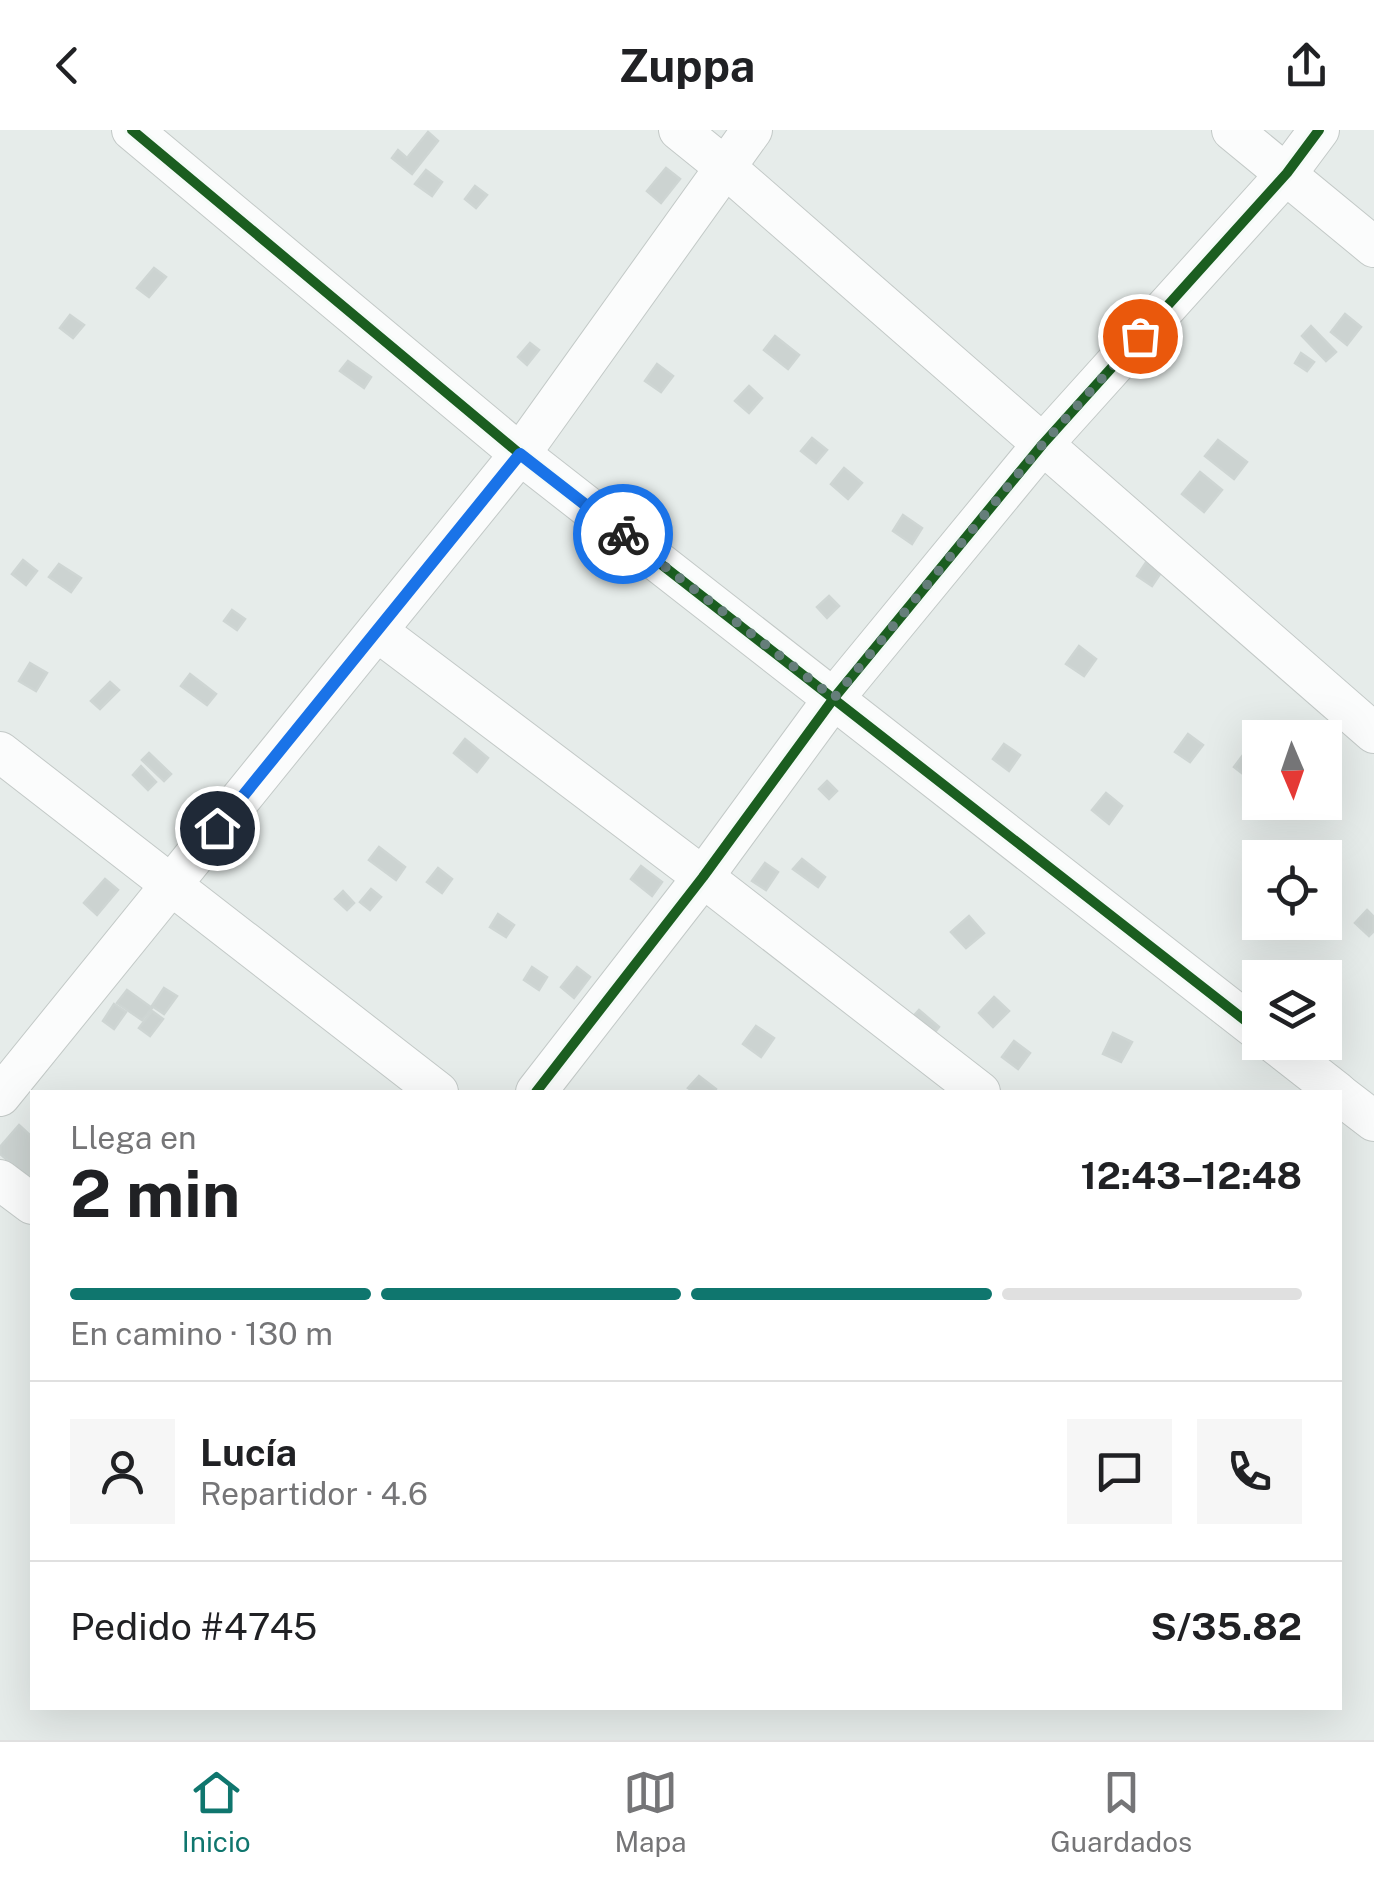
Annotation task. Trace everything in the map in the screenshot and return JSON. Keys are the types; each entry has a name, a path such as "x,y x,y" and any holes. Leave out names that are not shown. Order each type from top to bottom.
{"street":[{"path":"132,130 520,454 1242,1018"},
{"path":"679,130 1042,445 1369,718"},
{"path":"0,1096 520,454 752,130"},
{"path":"1232,130 1374,246"},
{"path":"538,1090 703,877 834,698 1042,445 1287,173 1319,130"},
{"path":"377,631 977,1090"},
{"path":"0,752 435,1090"},
{"path":"1296,1060 1333,1090"},
{"path":"1342,1097 1374,1122"},
{"path":"0,1180 30,1202"}],"building":[{"path":"428,132 438,141 412,174 392,158 398,150 407,158"},
{"path":"666,168 680,179 661,203 647,191"},
{"path":"426,170 442,182 432,196 415,184"},
{"path":"475,186 487,195 476,208 465,199"},
{"path":"154,268 166,277 149,297 137,288"},
{"path":"1345,314 1361,327 1347,345 1331,332"},
{"path":"70,315 84,325 73,338 60,328"},
{"path":"1311,326 1336,352 1326,361 1302,336"},
{"path":"775,336 799,355 788,369 764,350"},
{"path":"530,343 539,350 527,365 518,357"},
{"path":"1301,353 1314,362 1307,371 1295,363"},
{"path":"348,361 371,377 364,388 340,371"},
{"path":"657,364 673,376 661,392 645,381"},
{"path":"749,386 762,398 749,413 735,401"},
{"path":"812,438 827,450 816,463 801,451"},
{"path":"1218,440 1247,462 1234,479 1205,456"},
{"path":"844,468 862,483 848,499 831,484"},
{"path":"1200,472 1222,490 1204,512 1182,494"},
{"path":"903,515 922,528 912,544 893,531"},
{"path":"1149,558 1164,568 1152,586 1137,576"},
{"path":"23,560 37,571 26,585 12,574"},
{"path":"59,564 81,578 71,592 49,577"},
{"path":"829,596 839,606 827,618 817,607"},
{"path":"232,610 245,619 237,630 224,621"},
{"path":"1079,646 1096,659 1084,676 1066,664"},
{"path":"30,663 47,673 36,691 19,681"},
{"path":"190,674 216,694 207,705 181,686"},
{"path":"110,682 119,690 100,709 91,701"},
{"path":"1188,734 1203,745 1190,762 1175,752"},
{"path":"465,739 488,758 477,772 454,753"},
{"path":"1004,744 1020,755 1009,771 993,759"},
{"path":"149,753 171,774 164,781 142,760"},
{"path":"1242,756 1242,773 1234,767"},
{"path":"141,766 156,782 148,790 133,775"},
{"path":"827,781 837,791 829,799 819,789"},
{"path":"1106,793 1122,806 1109,824 1092,810"},
{"path":"379,847 405,867 396,880 369,860"},
{"path":"802,859 825,877 818,887 793,869"},
{"path":"765,863 778,872 766,890 752,881"},
{"path":"641,866 662,882 652,896 631,879"},
{"path":"438,868 452,879 442,893 427,882"},
{"path":"105,879 118,890 97,915 84,903"},
{"path":"371,889 381,897 370,910 360,902"},
{"path":"343,891 354,903 347,910 335,899"},
{"path":"1367,910 1374,917 1374,931 1369,936 1355,923"},
{"path":"498,914 514,925 506,937 490,927"},
{"path":"969,916 984,933 966,948 951,932"},
{"path":"532,967 547,977 539,990 524,980"},
{"path":"577,967 590,977 574,998 561,987"},
{"path":"164,988 177,996 164,1014 152,1006"},
{"path":"127,990 152,1008 142,1020 117,1003"},
{"path":"994,997 1009,1011 993,1027 979,1013"},
{"path":"114,1004 126,1012 114,1029 103,1021"},
{"path":"919,1010 939,1027 931,1037 910,1020"},
{"path":"152,1011 163,1019 150,1036 139,1028"},
{"path":"756,1026 774,1038 761,1057 743,1044"},
{"path":"1113,1033 1132,1042 1121,1062 1103,1054"},
{"path":"1014,1041 1030,1053 1018,1069 1002,1057"},
{"path":"699,1076 716,1089 691,1090 688,1088"},
{"path":"19,1125 30,1135 29,1178 0,1154 0,1147"}],"cycle path":[{"path":"132,130 520,454 1242,1018"},
{"path":"538,1090 703,877 834,698 1042,445 1287,173 1319,130"}],"way so far":[{"path":"623,534 834,698 1042,445 1140,336"}],"route":[{"path":"217,828 520,454 623,534"}]}
